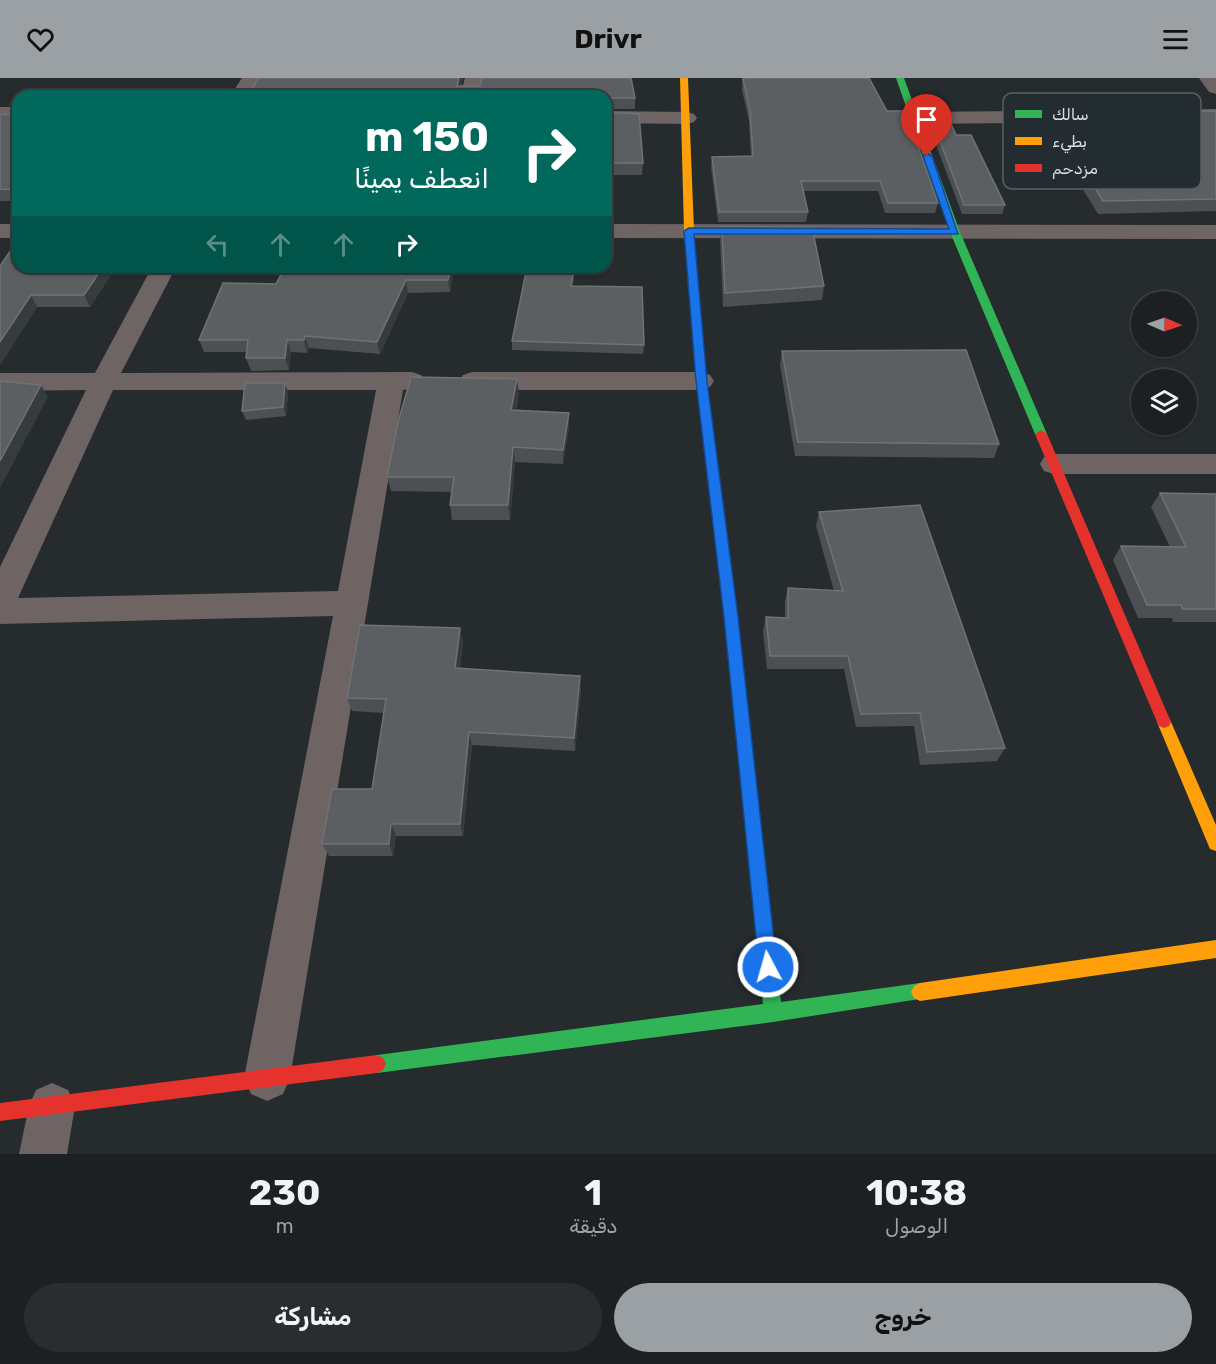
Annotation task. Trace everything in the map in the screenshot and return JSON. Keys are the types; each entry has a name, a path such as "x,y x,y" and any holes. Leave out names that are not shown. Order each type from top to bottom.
{"street":[{"path":"684,78 689,231 701,381 731,617 773,1013"},
{"path":"900,78 955,232 1216,844"},
{"path":"1208,78 1216,88"},
{"path":"1201,115 1216,115"},
{"path":"612,117 687,118"},
{"path":"914,118 1003,117"},
{"path":"612,231 1216,232"},
{"path":"0,601 104,381 161,273"},
{"path":"267,1078 391,381"},
{"path":"0,382 701,381"},
{"path":"1054,464 1216,465"},
{"path":"0,611 351,603"},
{"path":"0,1112 773,1013 1216,949"},
{"path":"43,1154 52,1106"}],"building":[{"path":"258,78 459,78 457,86 480,86 482,78 631,78 635,98 612,98 612,90 252,90"},
{"path":"743,78 869,78 887,111 906,111 938,203 888,203 880,181 801,181 808,212 719,212 712,157 753,156 750,112"},
{"path":"1201,111 1216,111 1216,199 1103,201 1095,189 1201,189"},
{"path":"612,112 639,114 643,163 612,163"},
{"path":"0,114 12,115 12,190 0,189"},
{"path":"931,117 948,117 956,135 971,135 1005,205 964,205"},
{"path":"722,227 812,227 824,286 725,293"},
{"path":"12,249 12,273 99,273 84,295 31,295 0,342 0,266"},
{"path":"282,273 450,273 448,280 406,280 377,342 305,336 304,340 287,340 285,358 246,358 248,340 199,340 223,283 276,284"},
{"path":"526,273 573,273 571,286 642,287 644,345 512,341"},
{"path":"966,350 999,444 798,442 782,351"},
{"path":"411,377 517,379 511,410 569,413 563,450 513,447 508,505 450,505 454,477 387,477 398,422"},
{"path":"0,381 41,385 0,461"},
{"path":"245,383 285,383 283,407 242,411"},
{"path":"1160,493 1216,494 1216,609 1183,609 1181,605 1147,605 1121,546 1186,547"},
{"path":"920,505 1005,748 927,752 920,713 861,714 848,656 770,656 766,617 788,618 788,588 843,591 819,512"},
{"path":"360,625 460,628 455,668 580,676 574,738 469,732 460,824 391,824 389,844 322,844 332,789 372,789 386,699 347,698"}],"traffic: fast":[{"path":"900,78 955,232 1041,434"},
{"path":"725,568 773,1013"},
{"path":"377,1064 920,992"}],"traffic: slow":[{"path":"684,78 689,231 701,381 725,568"},
{"path":"1164,722 1216,844"},
{"path":"920,992 1216,949"}],"traffic: jam":[{"path":"1041,434 1164,722"},
{"path":"0,1112 377,1064"}],"route":[{"path":"768,967 731,617 701,381 689,231 955,232 927,156"}]}
